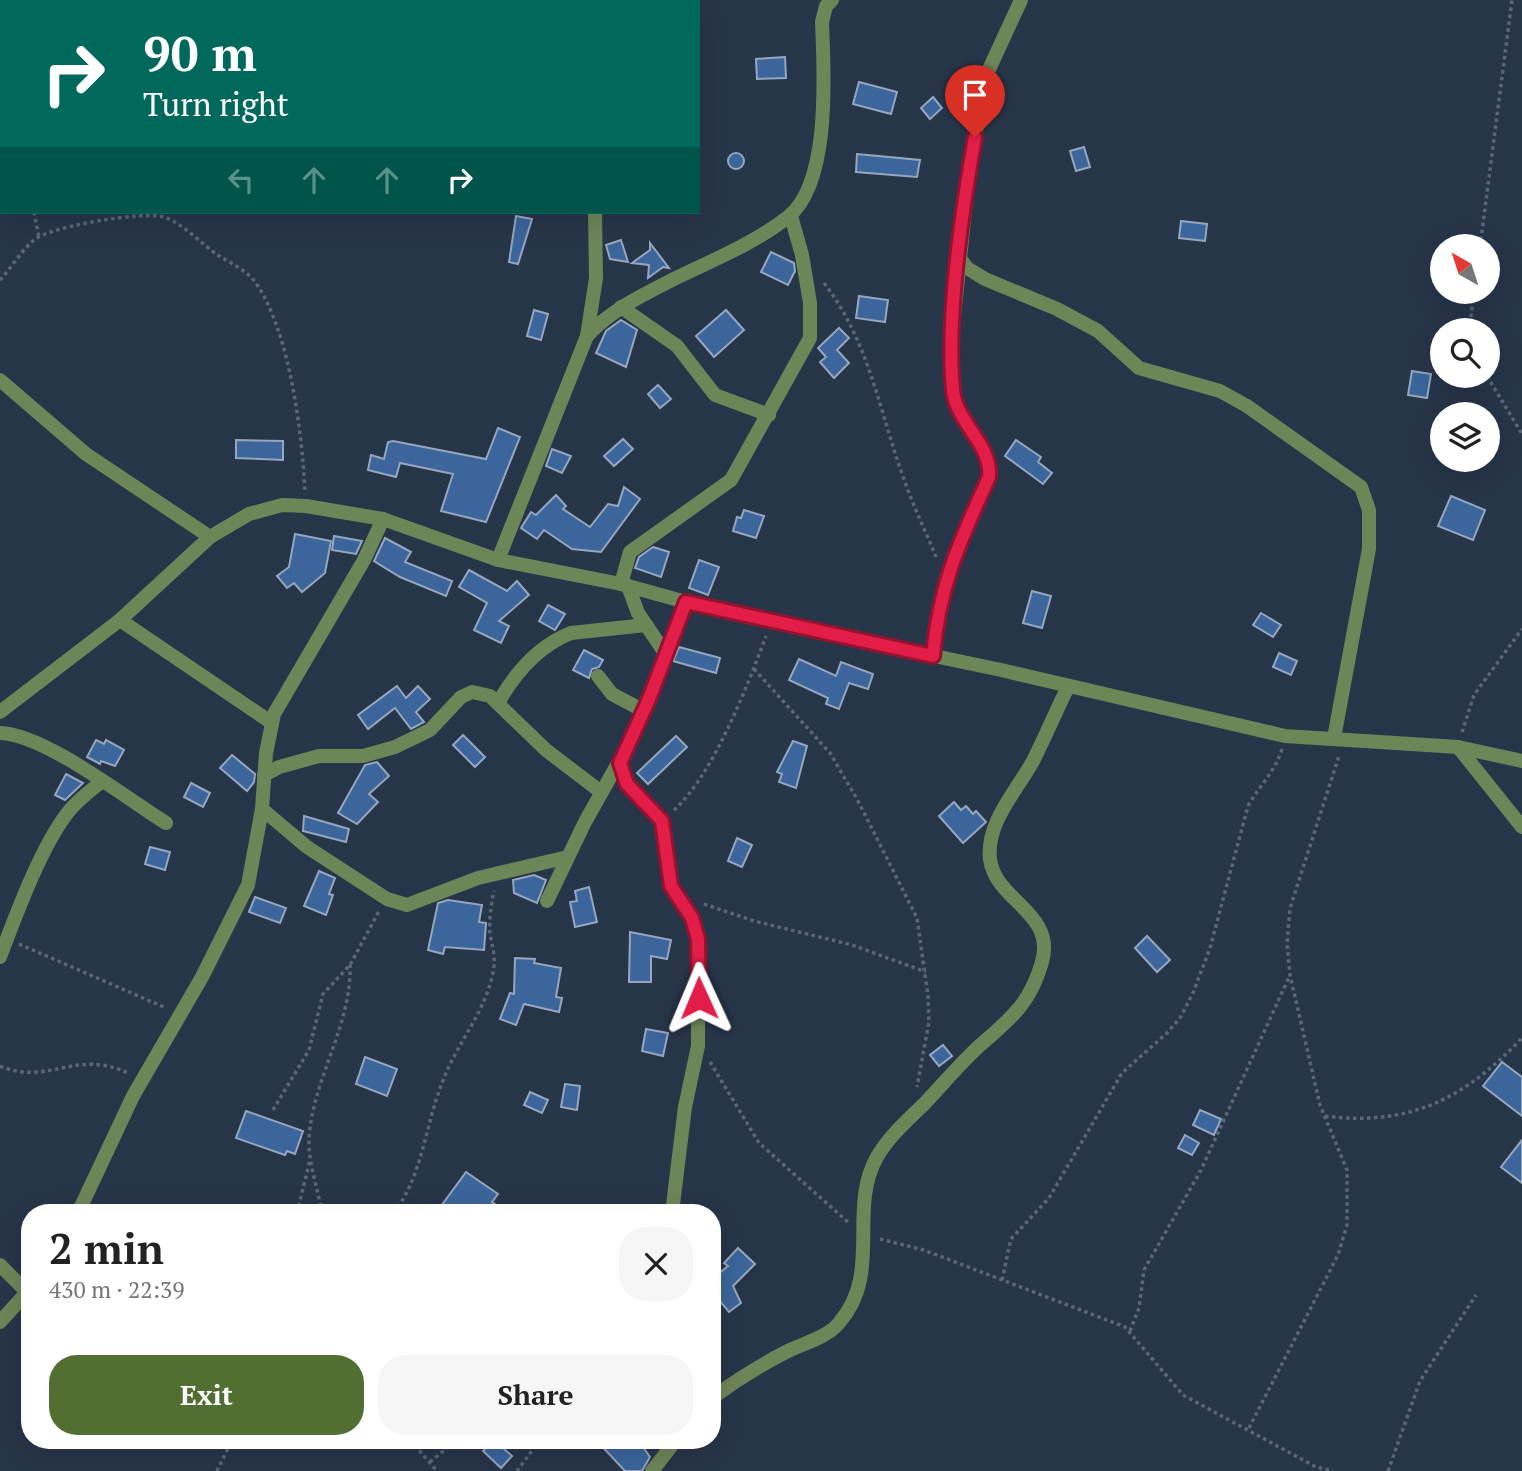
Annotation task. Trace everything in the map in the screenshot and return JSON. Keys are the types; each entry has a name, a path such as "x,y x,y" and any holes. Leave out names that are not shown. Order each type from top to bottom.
{"street":[{"path":"933,656 937,614 946,578 989,477 987,457 960,416 953,393 952,335 970,163 986,76 1021,0"},
{"path":"587,336 621,307 757,237 790,216 806,195 816,163 821,128 822,22 828,2"},
{"path":"498,559 587,336 596,278 595,214"},
{"path":"665,653 624,585 630,552 731,480 810,338 812,326 802,255 790,216"},
{"path":"959,257 967,268 985,279 1057,309 1098,331 1139,368 1220,391 1247,406 1361,487 1369,510 1369,549 1340,738"},
{"path":"621,307 677,346 715,396 769,415"},
{"path":"0,380 86,454 210,537"},
{"path":"0,712 120,620 210,537 249,514 282,505 306,506 383,519 498,559 624,585 772,622 1286,736 1458,747 1522,761"},
{"path":"82,1204 142,1080 181,1015 248,885 262,809 272,723 286,692 365,560 383,519"},
{"path":"547,901 601,792 620,763 644,710 686,602"},
{"path":"120,620 272,723"},
{"path":"498,703 520,668 559,638 571,633 646,625"},
{"path":"598,677 612,694 644,710"},
{"path":"721,1392 782,1354 834,1329 850,1306 865,1262 862,1210 869,1177 888,1142 976,1049 1023,1006 1032,990 1043,958 1044,937 1035,918 999,881 990,861 990,843 996,823 1036,755 1068,687"},
{"path":"264,775 279,767 319,756 363,756 395,747 430,730 461,697 471,692 490,696 546,750 601,792"},
{"path":"0,733 24,736 166,823"},
{"path":"1458,747 1522,827"},
{"path":"620,763 627,784 662,821 675,894 692,918 698,939 698,1046 685,1107 673,1204"},
{"path":"0,957 21,902 61,824 69,811 101,782"},
{"path":"262,809 307,848 387,899 407,905 496,874 568,857"},
{"path":"0,1265 21,1284"},
{"path":"0,1322 21,1299"},
{"path":"652,1471 669,1449"}],"path":[{"path":"1482,234 1511,0"},
{"path":"34,214 39,237"},
{"path":"0,280 39,237 70,226 148,216 165,218 257,284 270,310 287,365 302,446 306,506"},
{"path":"822,280 847,318 865,355 905,483 946,578"},
{"path":"1494,388 1522,433"},
{"path":"662,821 689,797 743,698 772,622"},
{"path":"1458,747 1465,716 1474,695 1522,629"},
{"path":"754,669 809,726 830,753 857,799 917,918 926,972 929,1022 921,1075 909,1120"},
{"path":"1002,1280 1011,1239 1049,1198 1122,1073 1180,1018 1193,993 1210,948 1248,806 1258,787 1274,770 1286,736"},
{"path":"1249,1428 1338,1255 1347,1225 1347,1170 1325,1116 1290,975 1287,944 1290,908 1340,738"},
{"path":"399,1204 417,1173 442,1081 457,1046 479,1013 490,981 494,950 490,923 496,874"},
{"path":"675,894 754,921 852,945 926,972"},
{"path":"273,1110 309,1050 323,994 350,965 387,899"},
{"path":"7,939 181,1015"},
{"path":"320,1204 310,1159 309,1138 332,1047 349,1003 350,965"},
{"path":"1130,1331 1139,1308 1144,1270 1201,1170 1290,975"},
{"path":"1325,1116 1357,1120 1419,1111 1457,1094 1481,1077 1522,1038"},
{"path":"698,1046 720,1074 759,1143 865,1236 923,1250 1034,1290 1130,1331 1176,1389 1249,1428 1316,1469 1333,1471"},
{"path":"0,1066 26,1074 86,1062 102,1063 142,1080"},
{"path":"299,1204 310,1159"},
{"path":"1388,1471 1420,1381 1476,1295"},
{"path":"216,1471 227,1449"},
{"path":"418,1449 437,1471"},
{"path":"429,1462 446,1449"},
{"path":"517,1471 533,1449"}],"building":[{"path":"785,57 786,78 757,79 756,59"},
{"path":"859,82 897,92 891,114 853,104"},
{"path":"933,97 942,108 930,119 921,108"},
{"path":"1084,147 1090,167 1076,171 1070,151"},
{"path":"736,153 742,155 742,167 736,169 730,167 728,161 730,155"},
{"path":"857,154 920,160 917,177 856,172"},
{"path":"516,216 532,219 518,264 509,262"},
{"path":"1181,221 1207,224 1205,241 1179,238"},
{"path":"621,240 628,262 610,259 606,245"},
{"path":"650,243 669,268 663,267 648,278 649,265 632,263 650,250"},
{"path":"771,252 794,263 795,271 788,285 761,272"},
{"path":"859,296 888,300 885,322 856,318"},
{"path":"534,310 548,314 541,340 527,336"},
{"path":"726,310 744,330 714,357 696,336"},
{"path":"621,320 637,330 626,367 596,353 606,331"},
{"path":"839,328 849,338 837,350 849,363 834,378 820,362 826,357 818,348"},
{"path":"1412,371 1430,374 1427,398 1408,395"},
{"path":"658,385 671,399 660,408 648,394"},
{"path":"498,428 520,437 486,522 441,511 453,474 400,463 396,477 368,470 371,455 384,459 388,442 393,441 486,459"},
{"path":"623,439 633,449 614,466 604,456"},
{"path":"236,440 283,441 283,460 236,458"},
{"path":"1016,440 1041,457 1038,462 1052,473 1043,484 1005,456"},
{"path":"552,449 571,456 562,473 546,466"},
{"path":"624,487 640,499 601,552 572,549 544,530 537,539 521,528 531,512 536,515 556,495 566,506 563,509 590,527 608,504 618,506"},
{"path":"1451,496 1485,510 1473,540 1438,526"},
{"path":"744,510 764,516 756,538 733,531 737,517 741,518"},
{"path":"295,534 331,541 325,573 302,592 294,583 287,588 277,576 289,567"},
{"path":"334,536 362,541 356,554 332,550"},
{"path":"385,538 411,552 405,562 452,581 446,596 400,577 374,561"},
{"path":"653,547 669,552 661,577 635,568 639,557"},
{"path":"699,560 719,567 708,595 689,588"},
{"path":"469,570 507,591 517,581 529,595 499,621 509,626 501,643 474,630 487,603 459,587"},
{"path":"1032,591 1051,596 1042,628 1023,623"},
{"path":"548,605 565,614 555,630 539,621"},
{"path":"1261,613 1281,625 1273,637 1253,625"},
{"path":"679,647 720,658 716,673 673,661"},
{"path":"584,650 603,660 599,667 592,669 589,678 573,670"},
{"path":"1279,653 1297,661 1291,675 1273,667"},
{"path":"799,659 836,676 841,662 873,674 868,689 849,683 839,709 826,704 828,698 789,680"},
{"path":"397,686 406,698 418,686 430,699 416,712 424,722 411,729 395,708 368,729 358,715"},
{"path":"463,735 485,757 475,767 453,745"},
{"path":"676,736 687,747 648,784 637,773"},
{"path":"96,740 104,744 106,740 124,750 115,766 101,761 100,764 87,757"},
{"path":"793,741 807,746 796,788 779,782 782,774 777,772"},
{"path":"232,755 255,774 254,782 247,791 220,768"},
{"path":"377,762 389,776 369,794 378,802 357,824 338,813 365,765"},
{"path":"66,774 83,783 65,800 55,795"},
{"path":"191,783 210,793 203,807 184,797"},
{"path":"954,802 961,810 966,806 973,814 976,811 986,822 963,843 939,816"},
{"path":"304,816 349,829 346,842 303,831"},
{"path":"737,838 752,845 742,867 728,861"},
{"path":"150,847 170,852 165,870 145,864"},
{"path":"319,871 335,878 326,915 304,906"},
{"path":"534,875 546,880 537,903 514,893 513,880"},
{"path":"589,887 597,922 575,927 570,902 577,901 575,891"},
{"path":"255,897 286,908 280,923 249,912"},
{"path":"448,900 482,905 479,922 486,923 484,950 445,947 443,954 428,950 438,903"},
{"path":"630,932 671,940 667,959 651,956 651,982 629,982"},
{"path":"1147,936 1170,960 1157,972 1135,948"},
{"path":"515,958 535,959 534,963 561,968 556,997 562,998 559,1012 524,1004 516,1025 500,1019 510,993 514,994"},
{"path":"646,1029 668,1033 663,1056 642,1051"},
{"path":"943,1045 952,1056 939,1066 930,1055"},
{"path":"365,1057 397,1069 387,1096 356,1084"},
{"path":"1502,1062 1522,1077 1522,1116 1483,1086"},
{"path":"565,1084 580,1086 577,1110 561,1107"},
{"path":"530,1092 548,1100 542,1113 524,1105"},
{"path":"1200,1110 1221,1119 1214,1135 1193,1125"},
{"path":"246,1111 303,1131 295,1154 287,1151 285,1155 236,1138"},
{"path":"1185,1135 1199,1143 1192,1155 1178,1148"},
{"path":"1522,1140 1522,1183 1501,1167"},
{"path":"466,1172 498,1194 492,1202 495,1204 443,1204"},
{"path":"738,1248 755,1264 733,1286 741,1303 729,1312 721,1303 721,1272 728,1266 724,1263"},
{"path":"504,1449 512,1456 501,1468 483,1451"},
{"path":"604,1449 644,1449 650,1457 642,1471 625,1471"}],"route":[{"path":"699,998 698,939 692,918 671,886 662,821 627,784 620,763 649,699 686,602 933,656 937,614 946,578 990,469 987,457 960,416 953,393 952,335 975,137"}]}
